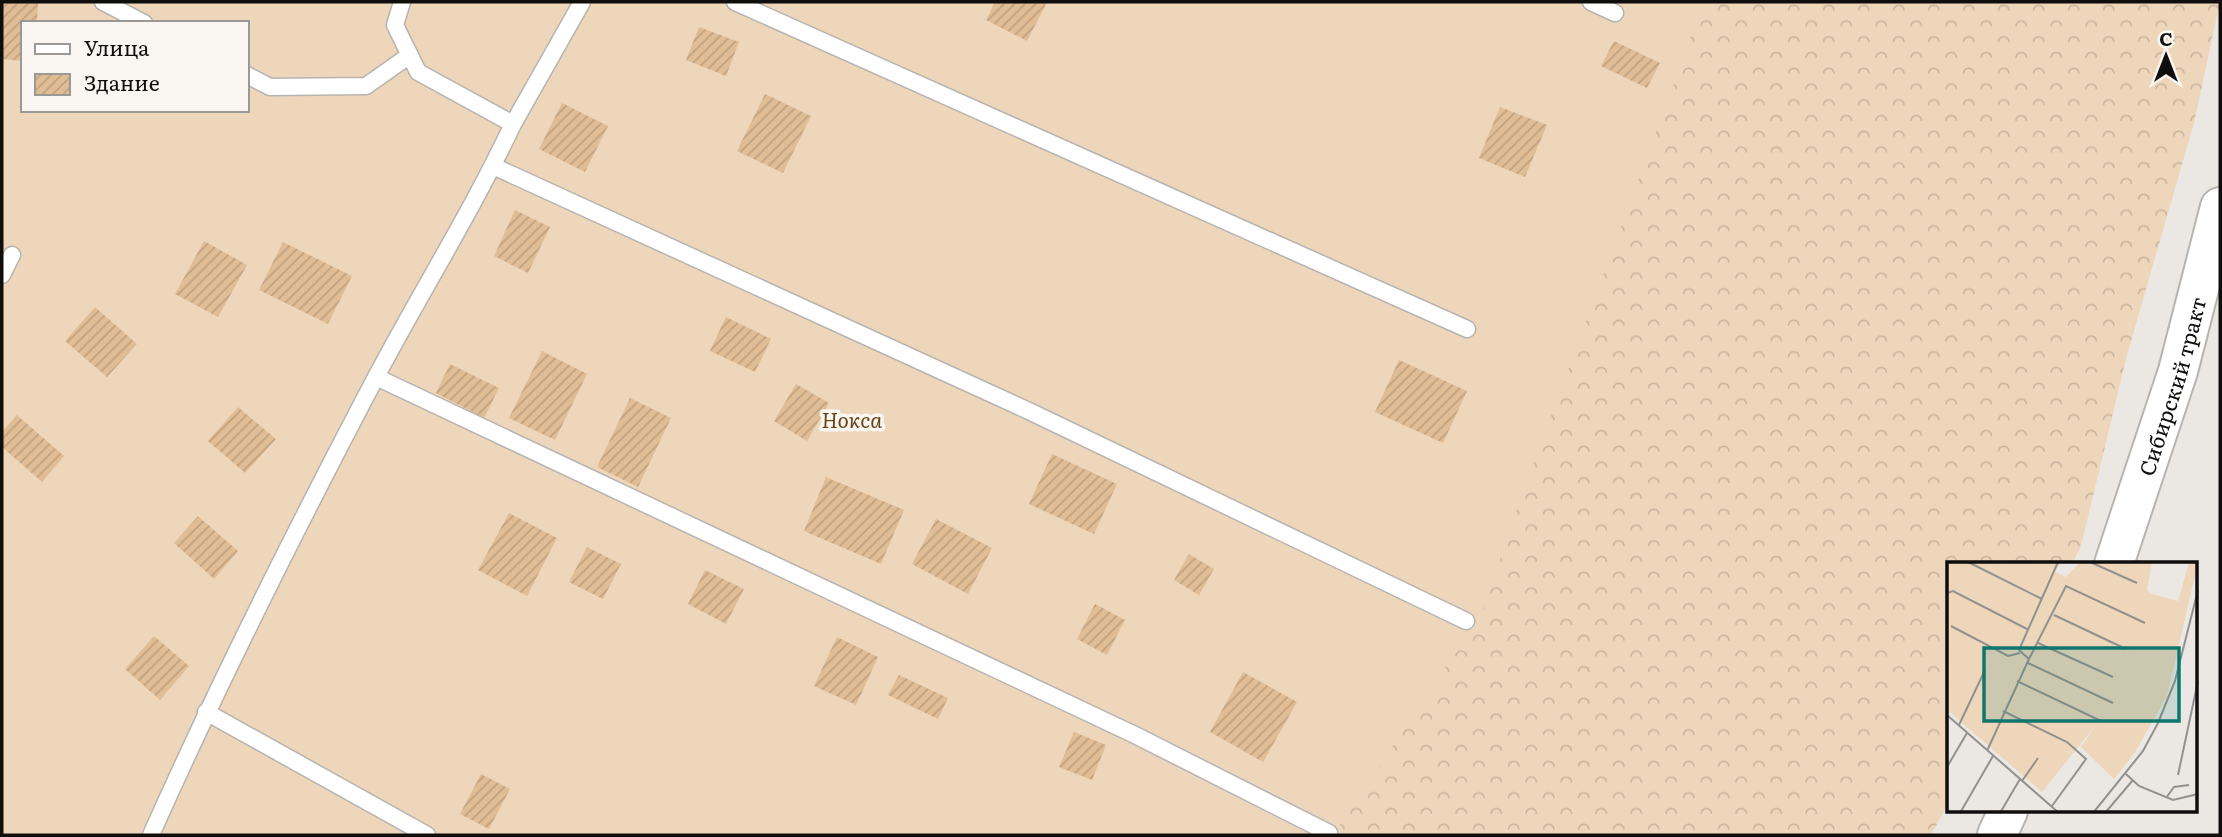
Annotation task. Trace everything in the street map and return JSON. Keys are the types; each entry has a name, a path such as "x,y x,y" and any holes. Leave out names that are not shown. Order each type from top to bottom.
{"main road":[{"name":"Сибирский тракт","path":"2115,562 2178,371 2220,207"},
{"path":"1997,835 2008,812"}],"lane":[{"path":"103,2 140,21"},
{"path":"402,2 395,25 418,72 513,124"},
{"path":"151,835 206,712 376,377 582,2"},
{"path":"735,2 1467,329"},
{"path":"1591,2 1615,13"},
{"path":"248,76 270,87 366,86 410,55"},
{"path":"493,166 1031,412 1466,621"},
{"path":"2,275 12,256"},
{"path":"376,377 1135,735 1329,833"},
{"path":"206,712 427,835"}],"green space":[{"name":"Нокса","path":"2,2 1702,2 1517,508 1483,611 1333,835 2,835"},
{"path":"1675,2 2220,2 2194,123 2127,355 2081,546 2073,562 1947,562 1947,806 1931,835 1299,835"}],"building":[{"path":"2,2 38,2 37,21 21,21 21,61 2,59"},
{"path":"995,2 1047,2 1027,41 986,20"},
{"path":"699,27 739,42 726,76 686,60"},
{"path":"1614,41 1660,63 1647,88 1601,66"},
{"path":"765,94 811,116 783,173 737,151"},
{"path":"562,103 608,126 585,172 539,149"},
{"path":"1500,107 1547,125 1525,177 1479,158"},
{"path":"515,210 550,227 528,273 494,256"},
{"path":"204,241 247,265 218,317 175,294"},
{"path":"283,242 352,276 328,324 259,290"},
{"path":"95,307 137,344 107,377 65,341"},
{"path":"726,317 771,339 755,372 710,351"},
{"path":"542,351 587,374 555,440 509,418"},
{"path":"1399,360 1467,391 1443,443 1375,412"},
{"path":"450,364 499,388 484,418 436,393"},
{"path":"796,384 829,403 807,441 774,421"},
{"path":"630,398 671,418 638,487 597,467"},
{"path":"238,407 276,439 245,473 208,441"},
{"path":"17,415 64,456 42,482 2,447 2,432"},
{"path":"1052,454 1117,484 1094,534 1029,504"},
{"path":"826,477 904,510 881,564 804,531"},
{"path":"509,513 557,538 527,596 478,570"},
{"path":"198,516 238,551 214,579 174,543"},
{"path":"936,519 992,548 968,594 912,564"},
{"path":"587,547 621,564 603,599 569,582"},
{"path":"1189,554 1214,569 1199,595 1174,580"},
{"path":"705,570 744,589 726,624 688,604"},
{"path":"1095,604 1125,620 1107,655 1077,639"},
{"path":"154,636 189,666 160,700 125,669"},
{"path":"837,637 878,657 856,705 814,686"},
{"path":"1243,672 1297,702 1263,762 1210,732"},
{"path":"899,675 948,698 938,719 888,695"},
{"path":"1074,732 1106,745 1092,780 1059,767"},
{"path":"481,774 510,789 489,829 460,814"}]}
